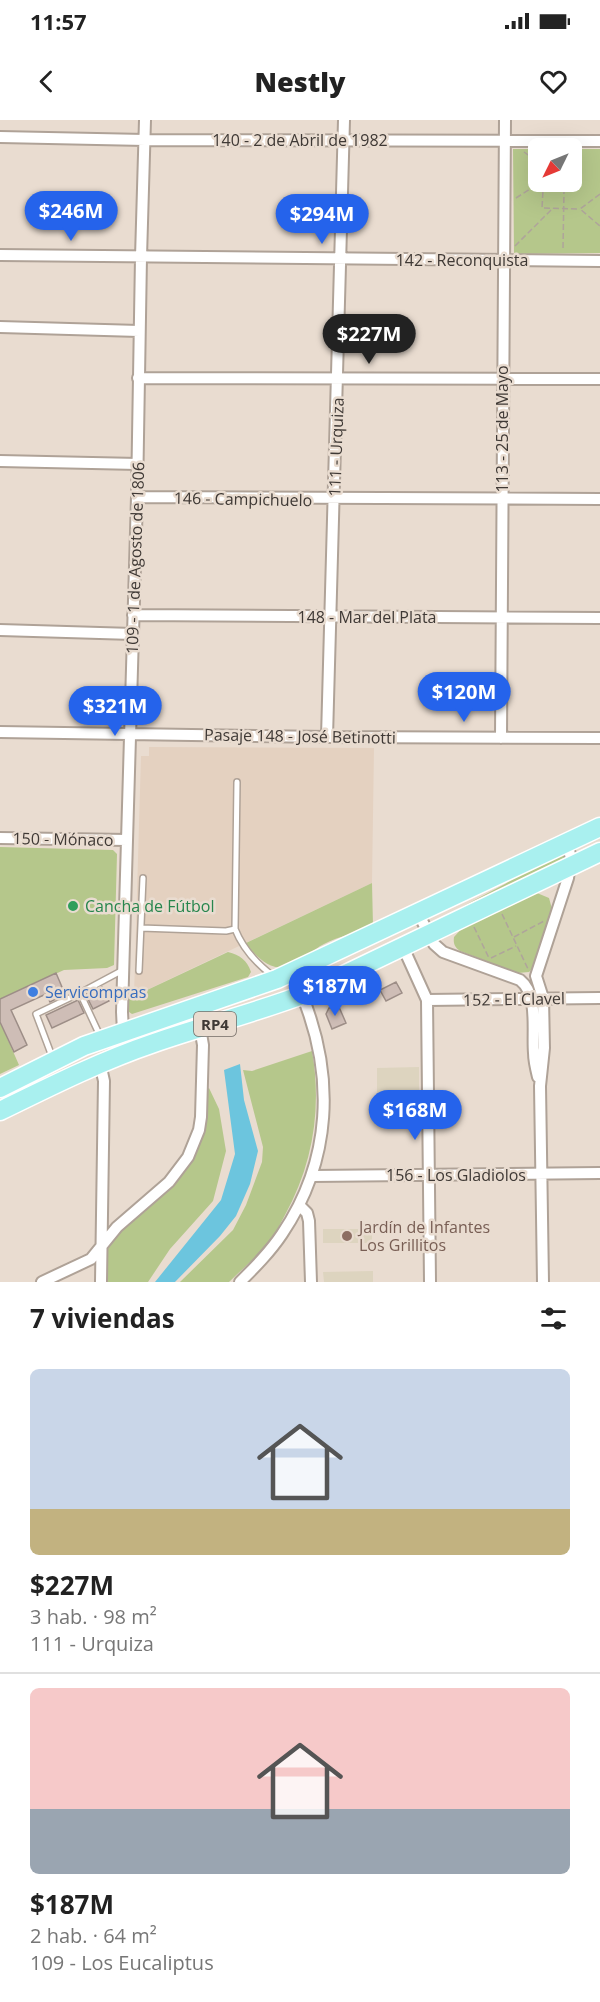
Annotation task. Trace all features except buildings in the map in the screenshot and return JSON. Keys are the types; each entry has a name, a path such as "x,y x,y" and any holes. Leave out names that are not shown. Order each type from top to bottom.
{"main road":[{"name":"RP4","path":"0,1088 54,1060 102,1039 277,979 600,827"},
{"name":"RP4","path":"0,1111 100,1063 302,995 600,852"}],"street":[{"name":"109 - 1 de Agosto de 1806","path":"123,1032 145,120"},
{"name":"111 - Urquiza","path":"327,738 344,120"},
{"name":"113 - 25 de Mayo","path":"501,738 505,120"},
{"name":"140 - 2 de Abril de 1982","path":"0,137 145,140 600,141"},
{"name":"142 - Reconquista","path":"0,255 600,261"},
{"path":"0,327 139,331"},
{"path":"138,378 600,379"},
{"path":"0,461 138,464"},
{"name":"146 - Campichuelo","path":"137,498 600,499"},
{"name":"148 - Mar del Plata","path":"133,615 600,618"},
{"path":"0,630 133,634"},
{"name":"Pasaje 148 - José Betinotti","path":"0,732 327,738 600,738"},
{"name":"150 - Mónaco","path":"0,838 127,840"},
{"path":"543,1282 540,1086 534,1056 536,976 570,866 571,858 567,843"},
{"path":"418,913 434,944 443,952 520,980 537,999"},
{"path":"403,947 427,1000 430,1282"},
{"path":"240,1282 281,1236 312,1176 322,1128 325,1086 314,1027 302,995"},
{"name":"152 - El Clavel","path":"427,1000 600,998"},
{"path":"42,1282 91,1259 117,1227 169,1182 188,1157 201,1117 203,1045 200,1028"},
{"path":"100,1063 104,1081 101,1282"},
{"name":"156 - Los Gladiolos","path":"312,1176 600,1173"},
{"path":"299,1205 307,1213 309,1221 311,1282"}],"lane":[{"path":"237,782 235,929 253,958 277,979"},
{"path":"139,971 143,878"},
{"path":"141,928 226,931 235,929"},
{"path":"54,1060 36,1014 123,970"},
{"path":"80,993 102,1039"}],"path":[{"path":"523,141 522,150 528,154"},
{"path":"516,198 528,190"},
{"path":"543,192 542,208 580,209 600,226"},
{"path":"563,248 564,192"},
{"path":"580,209 600,194"},
{"path":"503,247 515,246 553,208"},
{"path":"496,902 530,972"},
{"path":"469,915 489,959"},
{"path":"513,937 555,915"},
{"path":"477,964 517,945"}],"shaded area":[{"path":"149,747 374,748 372,883 134,996 141,756 149,756"},
{"path":"419,1067 419,1095 377,1095 377,1068"},
{"name":"Jardín de Infantes Los Grillitos","path":"323,1229 372,1229 372,1243 323,1243"},
{"path":"373,1271 373,1282 324,1282 323,1272"}],"green space":[{"path":"513,149 528,149 528,192 582,192 582,149 600,149 600,253 514,254"},
{"path":"0,847 113,850 117,854 114,965 107,968 64,970 0,999"},
{"path":"565,851 566,858 454,911 505,884 529,868"},
{"path":"372,883 373,926 324,944 293,966 279,968 272,966 260,959 246,943"},
{"path":"537,893 549,898 552,909 529,972 518,973 460,951 456,947 454,937 464,926"},
{"path":"228,952 245,961 251,972 248,977 132,1014 129,1012 128,999"},
{"path":"0,1022 19,1065 0,1074"},
{"path":"312,1051 316,1094 313,1135 295,1196 275,1233 269,1243 229,1282 180,1282 233,1230 246,1205 262,1162 263,1147 243,1070 252,1071"},
{"path":"209,1088 219,1109 226,1151 213,1201 170,1249 148,1282 106,1282 106,1254 120,1228 183,1172"}],"water":[{"path":"240,1064 244,1100 258,1151 250,1184 236,1216 220,1236 175,1282 155,1282 221,1200 235,1154 224,1070"}],"place":[{"name":"Cancha de Fútbol","path":"73,906"},
{"name":"Servicompras","path":"33,992"},
{"name":"Jardín de Infantes Los Grillitos","path":"347,1236"}]}
